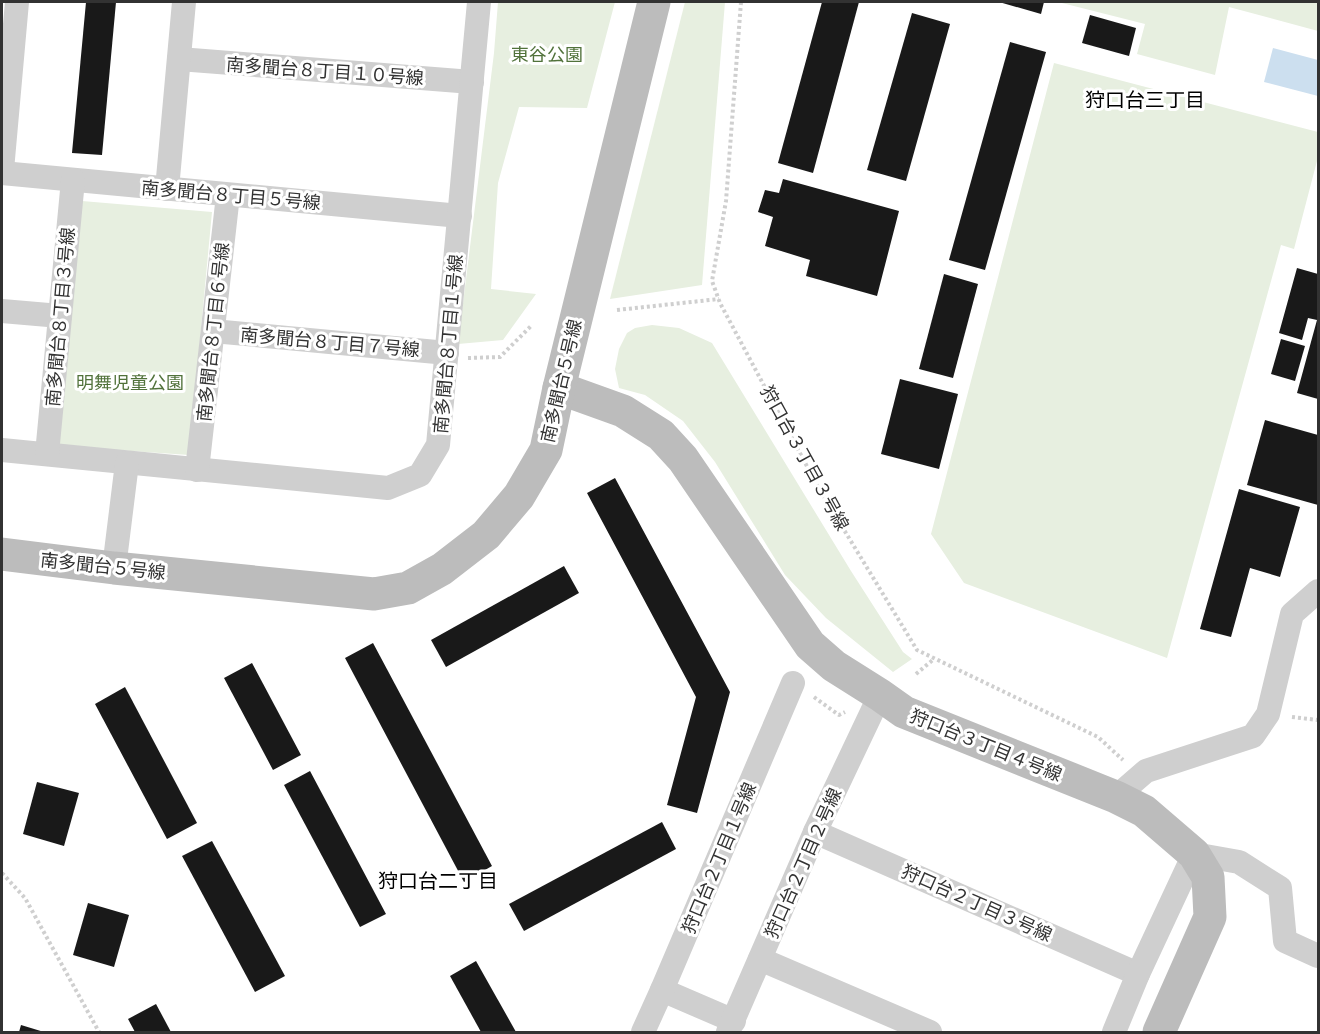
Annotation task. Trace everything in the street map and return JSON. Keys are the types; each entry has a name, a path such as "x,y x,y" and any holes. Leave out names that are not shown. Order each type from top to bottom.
{"street":[{"path":"2,171 17,2"},
{"path":"167,189 184,2"},
{"name":"南多聞台８丁目１号線","path":"2,450 388,488 420,475 438,444 479,2"},
{"name":"南多聞台５号線","path":"2,554 114,568 374,594 408,588 442,569 486,535 519,496 546,450 559,388 654,2"},
{"name":"南多聞台８丁目１０号線","path":"179,59 472,82"},
{"name":"南多聞台８丁目５号線","path":"2,171 73,180 460,216"},
{"name":"南多聞台８丁目３号線","path":"47,454 73,180"},
{"name":"南多聞台８丁目６号線","path":"197,470 228,195"},
{"path":"2,311 60,316"},
{"name":"南多聞台８丁目７号線","path":"213,331 447,356"},
{"name":"狩口台３丁目４号線","path":"559,388 623,411 661,435 683,459 810,645 834,666 904,712 1116,797 1144,811 1194,854 1208,876 1209,917 1159,1032"},
{"path":"114,568 127,463"},
{"path":"1116,797 1146,771 1253,736 1268,714 1292,614 1318,591"},
{"name":"狩口台２丁目１号線","path":"643,1032 793,683"},
{"name":"狩口台２丁目２号線","path":"731,1027 815,832 880,695"},
{"name":"狩口台２丁目３号線","path":"815,832 1138,974"},
{"path":"1114,1032 1138,974 1194,854 1239,862 1280,888 1285,941 1318,956"},
{"path":"760,959 930,1032"},
{"path":"662,990 731,1027"}],"path":[{"name":"狩口台３丁目３号線","path":"741,2 726,201 712,281 719,298 818,488 917,650 1098,738 1141,777"},
{"path":"617,310 719,298"},
{"path":"447,356 500,357 531,326"},
{"path":"916,674 934,658"},
{"path":"793,683 839,715 847,711"},
{"path":"2,873 25,898 99,1032"}],"green space":[{"name":"東谷公園","path":"498,2 615,2 587,108 519,107 498,183 491,289 536,294 503,340 458,344 494,53"},
{"path":"685,2 725,2 702,285 610,299"},
{"path":"1058,2 1318,2 1318,31 1229,7 1215,75 1137,54 1145,24"},
{"path":"1054,63 1318,132 1318,157 1294,249 1281,245 1167,658 964,583 931,534"},
{"name":"明舞児童公園","path":"82,201 212,212 189,455 59,446"},
{"path":"652,325 679,328 712,343 851,571 903,652 912,659 893,672 826,618 785,575 715,462 683,421 645,395 619,388 615,369 619,349 627,333 635,328"}],"water":[{"path":"1273,48 1318,60 1318,96 1264,82"}],"building":[{"path":"86,2 116,2 102,155 72,153"},
{"path":"822,2 859,2 813,173 778,163"},
{"path":"999,2 1044,2 1041,14"},
{"path":"912,13 950,24 906,181 867,170"},
{"path":"1090,15 1136,28 1129,56 1082,43"},
{"path":"1010,42 1046,52 985,270 949,260"},
{"path":"783,179 899,211 877,296 806,276 810,260 765,246 773,217 758,212 765,190 779,193"},
{"path":"1297,268 1318,274 1318,399 1297,393 1317,320 1308,318 1302,340 1279,333"},
{"path":"944,274 978,284 953,378 919,369"},
{"path":"1281,339 1305,346 1295,381 1271,374"},
{"path":"900,379 958,394 939,469 881,454"},
{"path":"1265,420 1318,435 1318,505 1247,485"},
{"path":"615,478 730,692 697,813 667,805 696,697 587,493"},
{"path":"1239,489 1300,507 1280,577 1250,568 1231,637 1200,629"},
{"path":"564,566 579,593 446,667 431,640"},
{"path":"373,643 492,866 464,882 345,658"},
{"path":"252,663 301,755 273,770 224,678"},
{"path":"125,687 197,823 167,839 95,704"},
{"path":"310,771 386,914 360,927 284,785"},
{"path":"37,782 79,793 64,846 23,834"},
{"path":"662,822 676,849 524,931 509,904"},
{"path":"212,841 285,976 255,992 182,856"},
{"path":"88,903 129,915 114,967 73,955"},
{"path":"476,961 516,1032 481,1032 450,976"},
{"path":"156,1004 171,1032 135,1032 128,1019"},
{"path":"21,1025 44,1032 19,1032"}],"district":[{"name":"狩口台三丁目","path":"1145,99"},
{"name":"狩口台二丁目","path":"438,880"}]}
